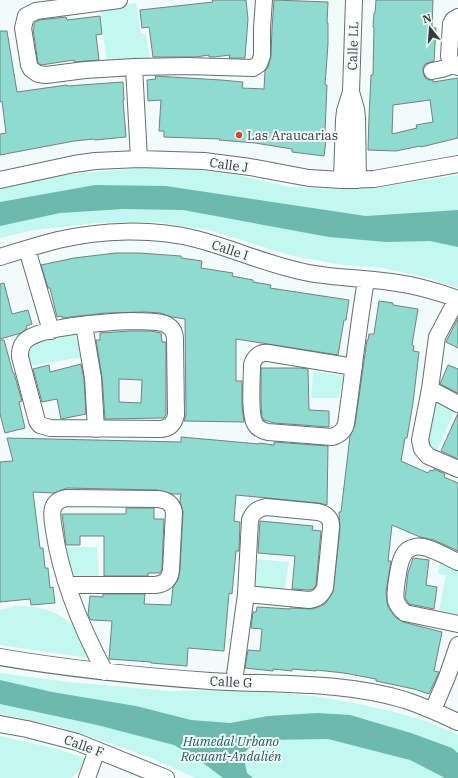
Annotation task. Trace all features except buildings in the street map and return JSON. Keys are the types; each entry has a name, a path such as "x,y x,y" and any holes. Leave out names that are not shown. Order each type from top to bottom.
{"street":[{"path":"119,0 36,11 26,16 23,24 29,65 34,72 46,75 85,70 134,67 187,66 253,68 259,64 262,56 264,0"},
{"name":"Calle LL","path":"342,180 344,120 345,111 351,92 354,0"},
{"path":"456,66 451,63 449,56 450,28 453,20 458,17"},
{"path":"432,70 456,66"},
{"path":"134,67 139,159"},
{"name":"Calle LL","path":"351,92 357,118 358,180"},
{"name":"Calle J","path":"0,180 74,164 95,161 139,159 204,161 244,166 309,178 342,180 358,180 391,176 458,164"},
{"name":"Calle I","path":"0,257 58,240 95,234 155,233 195,239 292,270 414,286 458,299"},
{"path":"27,249 51,331"},
{"path":"354,367 261,353 255,358 252,365 252,413 255,424 263,431 268,432 327,437 336,436 342,431 346,424 354,367 366,280"},
{"path":"458,299 437,337 430,389 420,436 420,445 428,456 458,469"},
{"path":"131,322 164,323 170,326 175,334 176,415 170,426 163,429 96,429 50,428 40,425 37,420 20,357 20,349 27,340 51,331 84,325 131,322"},
{"path":"84,325 93,378 96,429"},
{"path":"430,389 458,404"},
{"path":"69,585 155,585 166,581 169,578 171,570 174,512 171,504 168,501 158,499 67,498 58,500 53,507 52,516 59,554 69,585 86,634 105,672"},
{"path":"234,682 246,594 250,520 255,511 260,508 273,508 322,513 328,517 332,524 325,588 322,593 314,599 308,600 246,594"},
{"path":"458,562 422,547 413,547 409,549 401,559 395,594 399,607 405,613 458,624"},
{"path":"433,710 458,646"},
{"name":"Calle G","path":"0,657 105,672 170,678 334,687 405,700 433,710 458,722"},
{"name":"Calle F","path":"0,724 55,736 97,750 166,778"},
{"path":"87,778 97,750"}],"green space":[{"path":"136,3 141,34 146,34 150,61 107,64 100,8"},
{"path":"146,167 190,169 238,175 290,187 334,189 382,187 458,175 458,288 428,278 383,268 343,265 293,256 209,230 155,222 96,223 34,230 0,238 0,188 64,175"},
{"path":"75,334 82,357 30,366 27,358 27,350 34,344"},
{"path":"313,371 344,376 339,398 311,398"},
{"path":"434,398 456,407 436,453 428,446 427,438"},
{"path":"63,547 97,547 99,578 73,579"},
{"path":"441,558 458,566 458,615 439,610 446,575 438,574"},
{"path":"255,559 289,562 284,592 251,590"},
{"path":"14,606 41,608 57,614 65,619 80,635 89,658 0,645 0,610"},
{"path":"0,673 68,682 169,691 242,690 314,696 391,711 429,722 458,735 458,778 196,778 147,756 115,745 52,725 0,714"},
{"path":"0,736 58,749 87,759 84,765 72,778 0,778"}],"shaded area":[{"path":"95,185 166,186 366,216 458,210 458,247 430,241 386,242 329,237 183,210 123,209 60,213 0,226 0,202"},
{"name":"Humedal Urbano Rocuant-Andalién","path":"0,680 52,692 136,706 191,720 230,723 268,716 318,713 350,715 411,733 452,748 458,753 458,778 445,778 410,760 328,739 266,740 253,744 243,754 247,773 253,778 223,778 198,759 174,745 97,725 0,704"}],"place":[{"name":"Las Araucarias","path":"239,135"}]}
